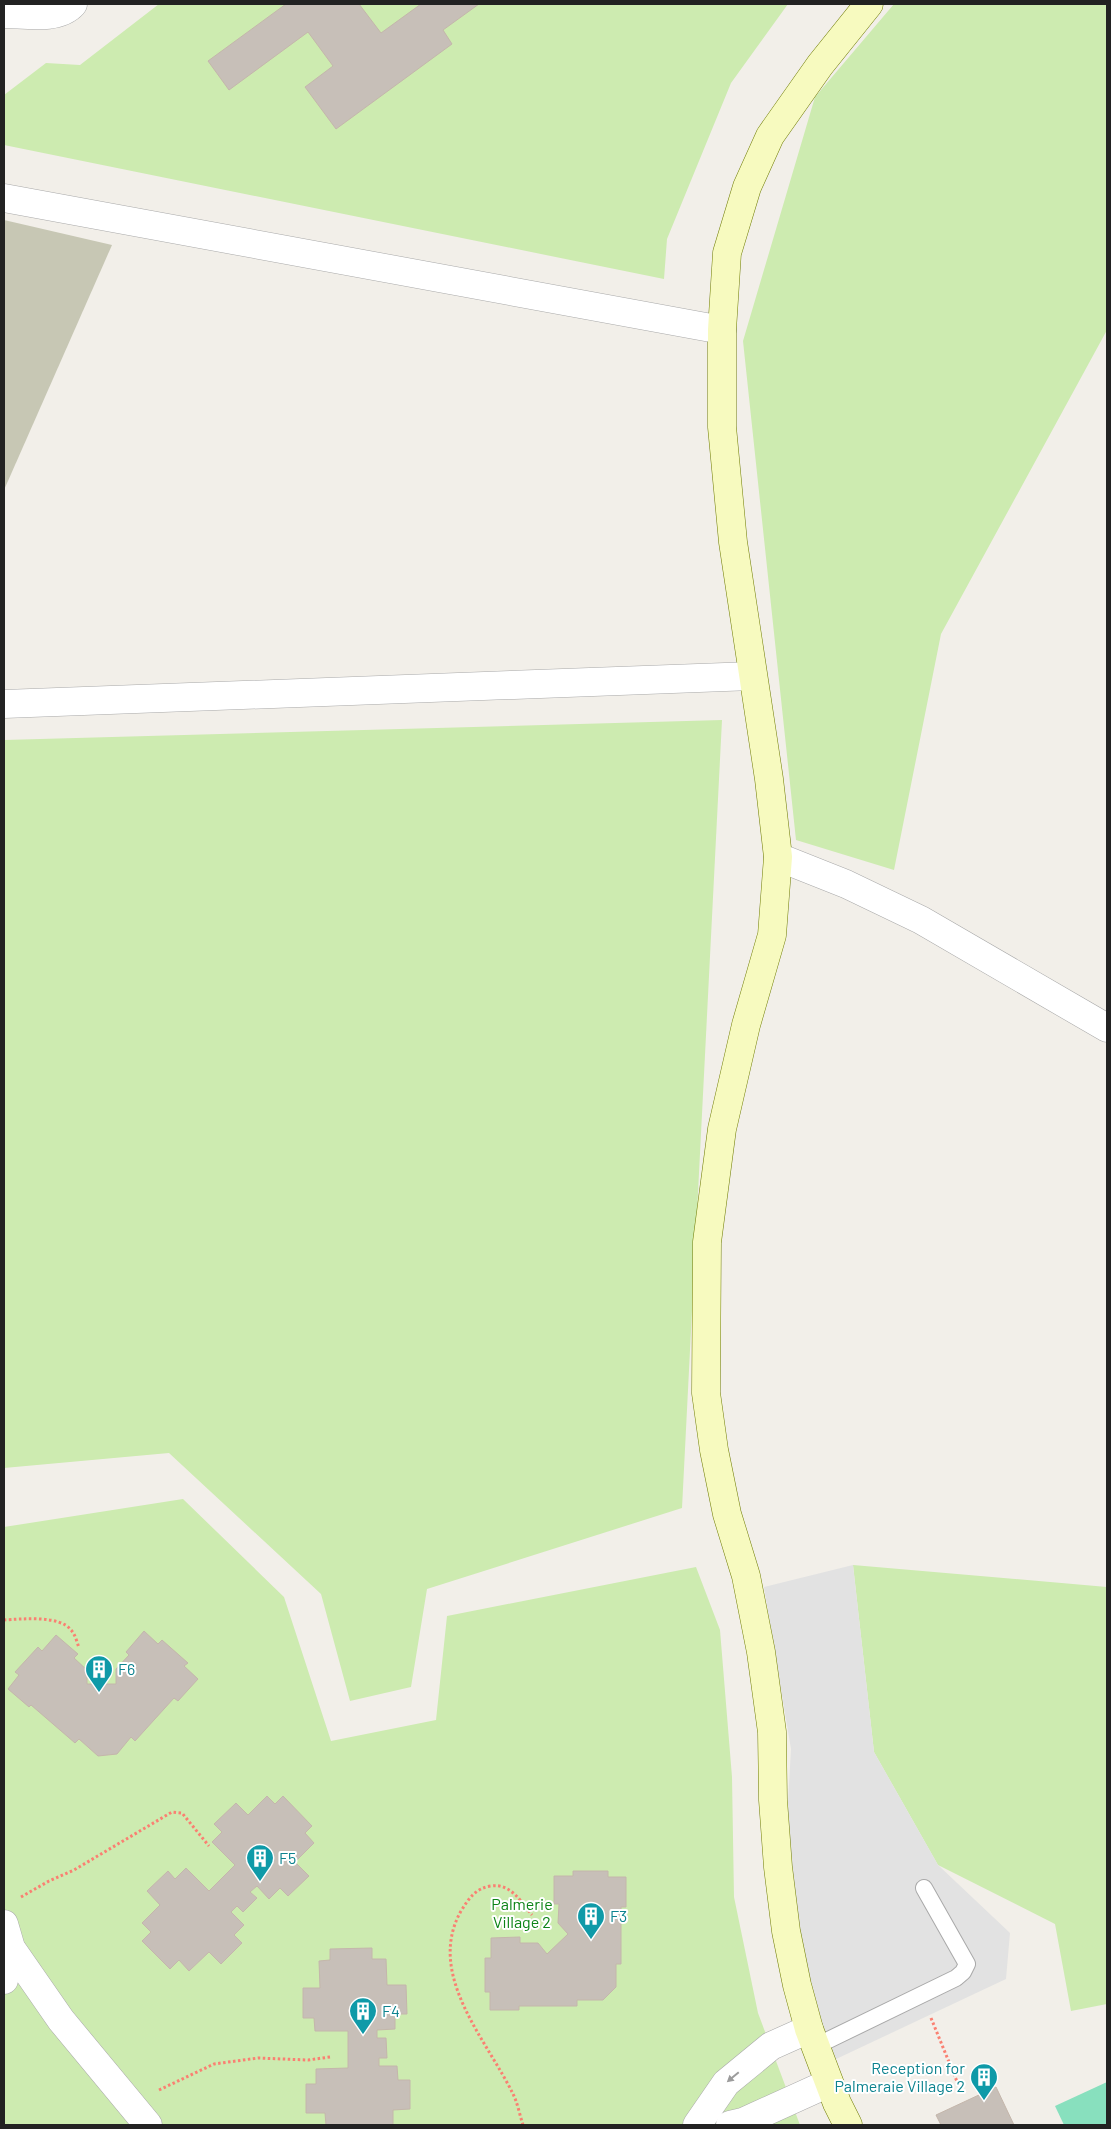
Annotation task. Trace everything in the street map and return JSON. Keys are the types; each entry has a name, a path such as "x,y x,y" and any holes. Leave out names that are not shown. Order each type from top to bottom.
{"street":[{"path":"4,14 53,14 68,9 72,4"},
{"path":"848,2125 829,2082 813,2038 797,1986 786,1931 778,1867 773,1800 772,1732 761,1652 746,1576 724,1496 714,1450 706,1393 707,1242 722,1129 746,1025 772,935 778,857 769,779 733,542 722,427 722,330 728,253 747,187 770,136 820,65 869,4"},
{"path":"4,198 722,330"},
{"path":"4,704 752,676"},
{"path":"778,857 846,884 921,920 1107,1028"},
{"path":"4,1980 7,1936"},
{"path":"7,1936 61,2020 140,2117"},
{"path":"697,2125 726,2082 771,2046 813,2038"},
{"path":"730,2125 743,2122 829,2082"}],"lane":[{"path":"813,2038 956,1978 963,1972 967,1964 924,1888"}],"path":[{"path":"4,1620 28,1618 59,1621 71,1629 79,1648"},
{"path":"19,1899 49,1881 74,1870 172,1812 182,1814 209,1846"},
{"path":"523,2125 515,2097 468,2018 449,1957 454,1924 467,1902 481,1887 496,1885 509,1888 532,1915"},
{"path":"929,2015 958,2084"},
{"path":"140,2117 175,2081 214,2064 258,2058 308,2060 330,2057"}],"shaded area":[{"path":"4,220 112,245 4,490"},
{"path":"853,1565 874,1752 938,1865 1010,1933 1006,1979 834,2060 783,1892 791,1749 764,1587"}],"green space":[{"path":"159,4 788,4 731,83 667,239 664,279 4,145 4,95 46,63 80,65"},
{"path":"894,4 1107,4 1107,330 941,634 894,870 796,840 743,341 815,97"},
{"path":"722,720 682,1508 427,1589 411,1687 350,1701 321,1594 169,1453 4,1468 4,740"},
{"name":"Palmerie Village 2","path":"183,1499 284,1597 331,1741 436,1720 447,1616 696,1567 720,1630 732,1777 734,1897 758,2013 800,2125 4,2125 4,1527"},
{"path":"853,1565 1107,1587 1107,2004 1071,2011 1055,1924 938,1865 874,1752"},
{"path":"1107,2082 1107,2125 1064,2125 1055,2106"}],"building":[{"path":"286,4 359,4 381,33 421,4 479,4 443,30 452,44 336,129 305,87 333,66 308,32 229,90 208,61"},
{"name":"F6","path":"144,1631 158,1644 162,1640 188,1663 184,1666 198,1679 178,1701 174,1698 135,1741 131,1737 117,1754 98,1756 79,1739 75,1743 31,1705 29,1707 8,1689 19,1675 15,1672 38,1647 42,1651 56,1635 78,1654 74,1658 87,1670 87,1684 116,1684 116,1669 129,1655 126,1652"},
{"name":"F5","path":"267,1796 275,1804 283,1796 312,1826 305,1833 314,1843 295,1862 309,1876 288,1896 280,1888 269,1899 257,1886 250,1892 257,1898 243,1912 237,1906 231,1912 244,1925 234,1935 242,1943 221,1964 209,1952 189,1971 179,1960 170,1969 142,1941 151,1932 142,1923 160,1905 147,1891 168,1871 175,1879 186,1868 209,1891 235,1865 212,1842 222,1832 214,1824 236,1803 248,1815"},
{"name":"F3","path":"573,1871 608,1871 608,1877 626,1877 626,1907 621,1907 621,1964 616,1964 616,1987 603,2000 577,2000 577,2006 519,2006 519,2010 490,2010 490,1992 485,1992 485,1958 491,1958 491,1938 520,1937 520,1943 538,1943 547,1954 568,1934 558,1923 559,1904 554,1904 554,1876 573,1876"},
{"name":"F4","path":"372,1948 372,1959 386,1959 387,1985 406,1985 407,2014 395,2014 395,2029 377,2030 377,2038 386,2038 387,2058 379,2058 379,2066 397,2066 398,2080 410,2080 410,2109 393,2110 393,2125 326,2125 325,2113 306,2113 306,2084 316,2084 316,2069 348,2068 348,2031 315,2031 314,2018 303,2018 303,1988 320,1988 319,1961 330,1960 330,1949"},
{"name":"Reception for Palmeraie Village 2","path":"996,2087 1014,2125 941,2125 936,2115"}],"place":[{"name":"F6","path":"99,1693"},
{"name":"F5","path":"260,1882"},
{"name":"F3","path":"591,1940"},
{"name":"F4","path":"363,2035"},
{"name":"Reception for Palmeraie Village 2","path":"984,2101"}]}
